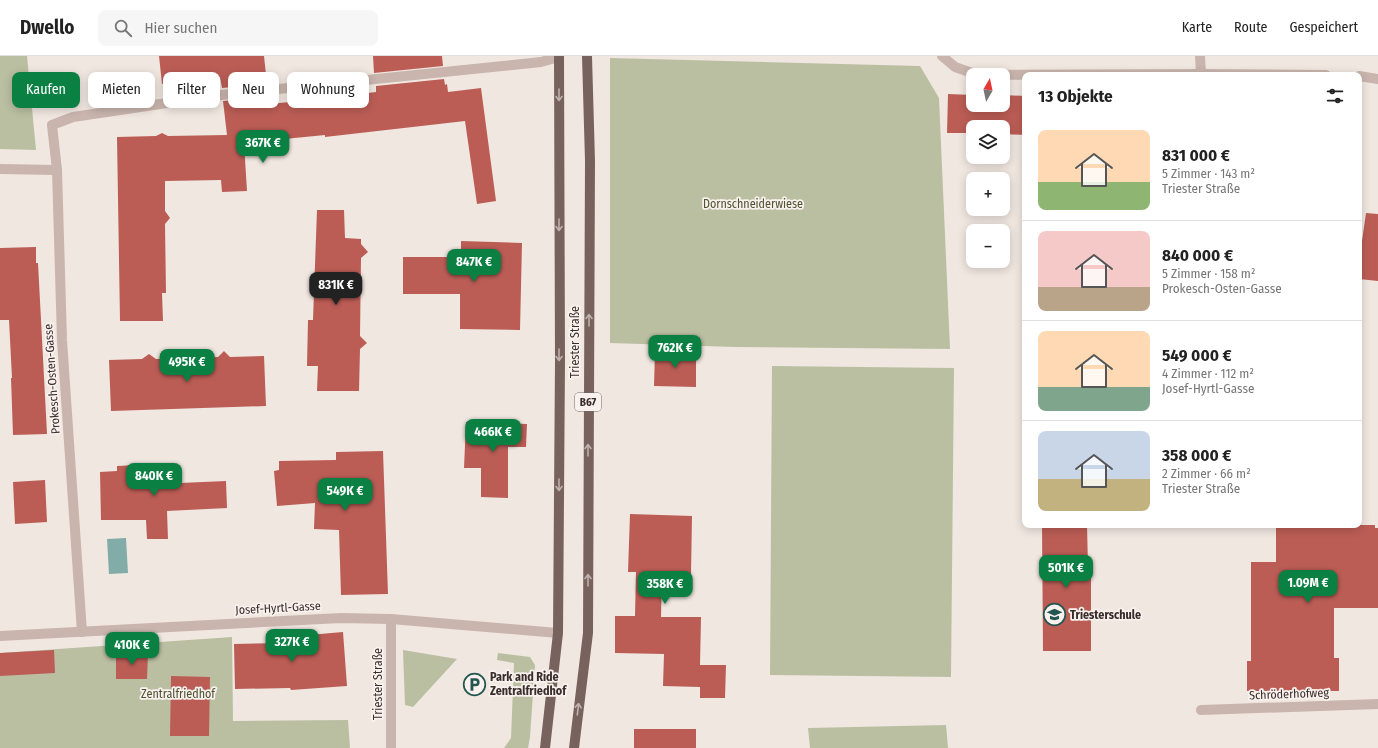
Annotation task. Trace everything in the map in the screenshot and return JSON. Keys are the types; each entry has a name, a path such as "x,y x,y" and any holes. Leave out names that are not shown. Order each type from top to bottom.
{"main road":[{"name":"Triester Straße","path":"574,748 588,633 590,161 587,56"},
{"name":"Triester Straße","path":"545,748 558,633 560,369 559,57"}],"street":[{"path":"942,56 955,67 978,75 1022,75"},
{"path":"1200,56 1201,72"},
{"name":"Triester Straße","path":"52,125 73,117 221,95 541,62 559,57"},
{"path":"1362,76 1378,79"},
{"name":"Prokesch-Osten-Gasse","path":"52,125 57,170 62,340 82,632"},
{"path":"0,169 57,170"},
{"name":"Josef-Hyrtl-Gasse","path":"0,636 341,618 391,619 558,633"},
{"name":"Triester Straße","path":"391,619 391,748"},
{"name":"Schröderhofweg","path":"1201,710 1378,704"}],"green space":[{"path":"0,56 27,56 29,72 12,72 12,108 32,108 36,150 0,149"},
{"name":"Dornschneiderwiese","path":"610,58 920,66 939,98 950,349 734,347 610,343"},
{"path":"772,366 954,368 951,677 770,675"},
{"name":"Zentralfriedhof","path":"232,637 233,721 348,720 350,748 0,748 0,653"},
{"path":"403,650 457,659 413,707 405,705"},
{"path":"498,653 530,657 535,665 528,748 504,748 511,738 514,663 497,660"},
{"path":"946,725 948,748 810,748 808,728"}],"water":[{"path":"126,538 128,573 109,574 107,539"}],"building":[{"path":"159,56 264,56 266,72 228,72 228,87 222,88 220,72 163,72 162,84"},
{"path":"373,56 442,56 443,66 374,73"},
{"path":"444,79 445,85 447,84 448,92 481,88 496,201 477,204 465,121 325,137 325,135 244,143 247,191 222,192 221,180 165,181 165,211 170,218 165,224 166,293 162,293 163,321 120,321 117,137 156,136 162,133 168,136 227,135 223,101 228,101 228,108 279,108 279,103 287,102 287,108 369,108 369,93 376,92 376,86"},
{"path":"948,94 966,95 966,112 1010,112 1010,95 1022,96 1022,135 1010,134 1010,120 966,120 966,133 947,133"},
{"path":"317,210 344,210 345,238 361,239 361,244 368,252 361,258 360,336 367,343 360,349 359,391 317,391 318,366 307,366 308,320 313,320"},
{"path":"1366,213 1378,214 1378,281 1362,279 1362,241"},
{"path":"461,241 522,243 520,330 460,329 460,294 403,294 403,257 461,257"},
{"path":"36,247 47,434 13,435 9,320 0,320 0,248"},
{"path":"224,351 230,357 264,356 266,406 111,411 109,360 142,359 149,354 156,359 218,357"},
{"path":"655,352 696,352 696,387 654,386"},
{"path":"466,422 527,424 526,447 508,447 508,498 481,497 481,468 464,468"},
{"path":"383,451 388,594 341,595 339,530 314,529 315,503 277,506 274,471 279,470 279,461 336,460 336,452"},
{"path":"157,464 157,484 226,481 227,508 167,511 168,539 147,539 146,520 101,520 100,472 117,471 117,466"},
{"path":"45,480 47,522 15,524 13,482"},
{"path":"630,514 692,516 691,574 662,573 661,617 701,617 700,665 726,665 725,698 700,698 700,687 663,686 664,654 615,653 615,616 635,616 636,572 628,572"},
{"path":"1362,525 1375,525 1375,528 1378,528 1378,608 1334,608 1334,658 1339,658 1339,691 1247,691 1247,661 1251,661 1251,562 1276,562 1276,528 1362,528"},
{"path":"1042,528 1087,528 1088,566 1091,566 1091,651 1043,651"},
{"path":"343,632 347,686 291,690 290,688 235,689 234,644 287,643 286,637"},
{"path":"54,650 55,673 0,676 0,653"},
{"path":"116,652 148,653 147,679 116,679"},
{"path":"171,676 210,677 209,736 170,736"},
{"path":"634,729 696,729 696,748 634,748"}],"place":[{"name":"Triesterschule","path":"1054,615"},
{"name":"Park and Ride Zentralfriedhof","path":"474,684"}]}
